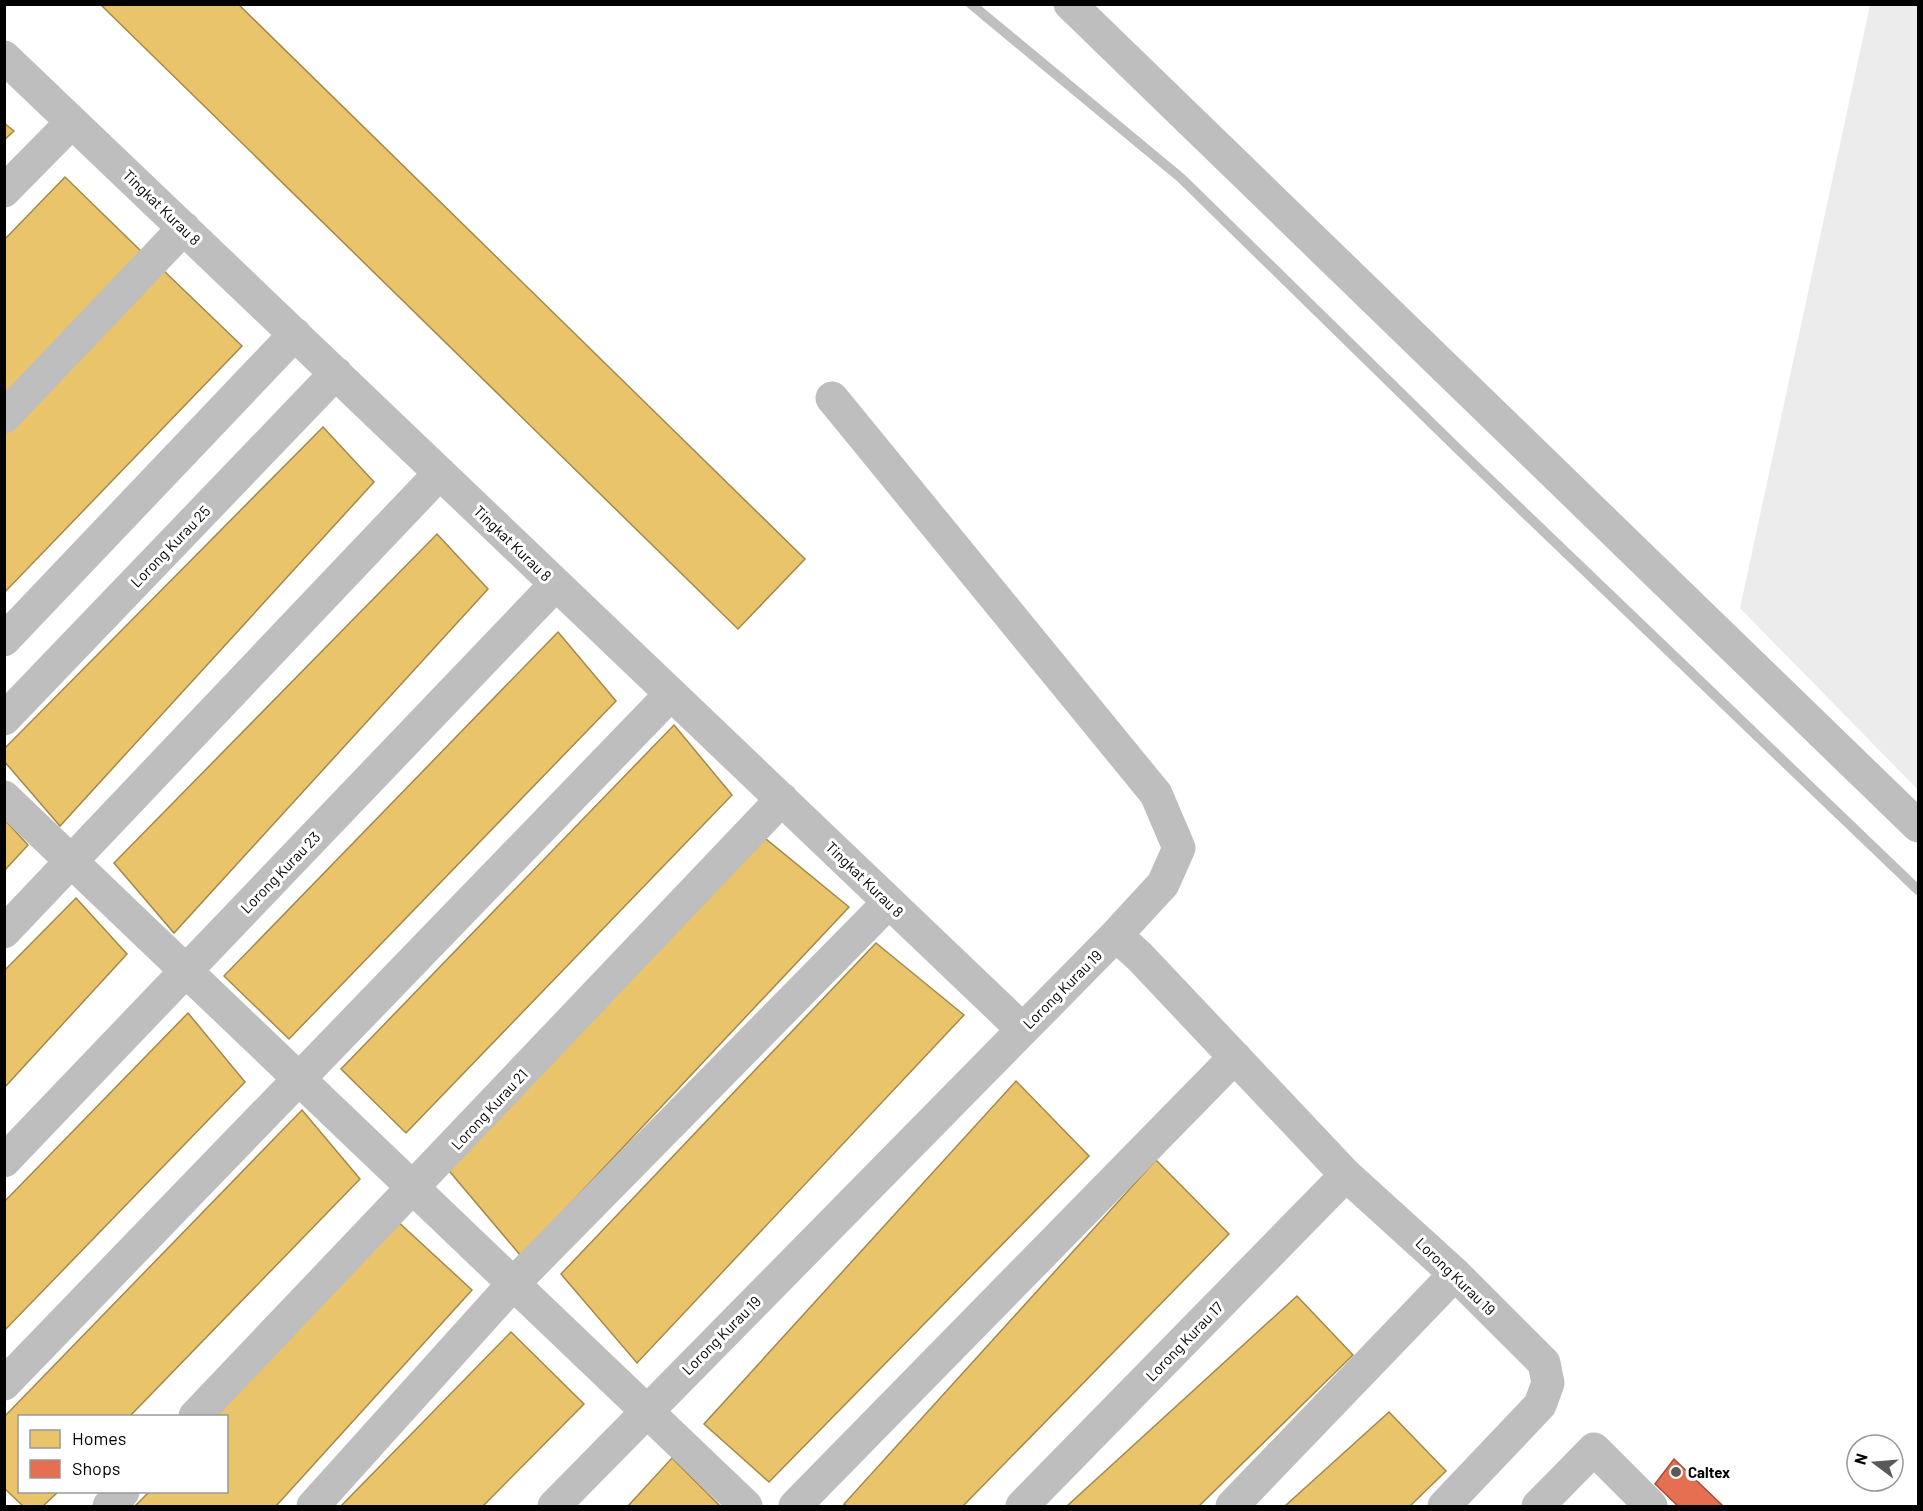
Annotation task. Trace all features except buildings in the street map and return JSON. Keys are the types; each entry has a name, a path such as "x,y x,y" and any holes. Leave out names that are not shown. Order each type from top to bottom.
{"street":[{"path":"1070,4 1918,826"},
{"name":"Tingkat Kurau 8","path":"4,57 1022,1029"},
{"path":"4,191 72,122"},
{"path":"4,417 184,228"},
{"path":"4,640 295,334"},
{"name":"Lorong Kurau 25","path":"4,719 336,373"},
{"path":"832,398 1156,794 1179,848 1162,884 1116,935"},
{"path":"4,932 440,473"},
{"name":"Lorong Kurau 23","path":"4,1161 556,584"},
{"path":"4,1384 671,694"},
{"path":"4,797 746,1506"},
{"name":"Lorong Kurau 21","path":"196,1415 414,1189 782,800"},
{"path":"314,1506 513,1284 889,902"},
{"name":"Lorong Kurau 19","path":"554,1506 1116,935 1140,957 1346,1175 1455,1274 1544,1364 1548,1383 1540,1405 1455,1503"},
{"path":"795,1506 1235,1057"},
{"name":"Lorong Kurau 17","path":"1022,1506 1346,1175"},
{"path":"1232,1506 1455,1274"},
{"path":"1538,1506 1594,1449 1651,1506"},
{"path":"109,1506 121,1493"}],"shaded area":[{"path":"1870,5 1918,5 1918,790 1740,608"}],"waterway":[{"path":"971,4 1181,178 1460,451 1918,890"}],"place":[{"name":"Caltex","path":"1676,1472"}]}
